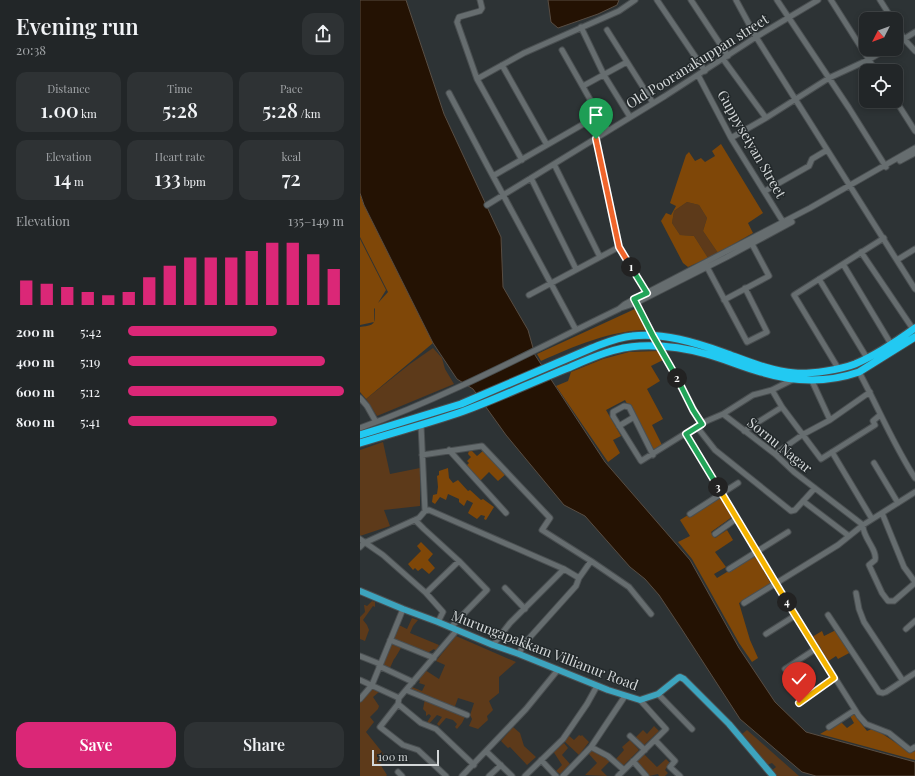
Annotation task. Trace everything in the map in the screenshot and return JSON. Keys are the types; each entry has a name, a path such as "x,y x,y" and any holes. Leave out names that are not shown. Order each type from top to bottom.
{"highway":[{"path":"360,435 463,407 612,340 632,336 653,336 686,340 757,365 795,373 838,368 854,364 891,344 914,328"},
{"path":"360,443 422,424 463,407 621,348 659,346 706,354 760,372 785,378 812,381 850,375 859,372 915,337"}],"main road":[{"name":"Murungapakkam Villianur Road","path":"360,590 402,609 451,627 493,646 519,654 557,671 625,696 640,700 658,694 675,680 680,677 684,678 729,724 773,776"}],"street":[{"path":"480,0 482,8 480,11 459,17 456,20 477,79 522,160"},
{"path":"477,79 524,53 619,11 635,0"},
{"path":"658,0 705,70"},
{"path":"691,0 766,118"},
{"path":"736,0 756,37 795,100 915,289"},
{"path":"777,0 886,167"},
{"name":"Old Pooranakuppan street","path":"487,205 596,139 756,37 818,0"},
{"path":"831,0 871,64"},
{"path":"880,0 888,12"},
{"path":"581,27 604,74 630,117"},
{"path":"607,30 654,103"},
{"path":"915,32 904,39 915,51"},
{"path":"562,50 608,131"},
{"path":"731,138 766,118 829,78 875,56"},
{"path":"583,86 627,62"},
{"path":"502,65 547,145"},
{"name":"Guppyseiyan Street","path":"698,75 731,138 785,224"},
{"path":"449,93 576,330"},
{"path":"900,108 915,131"},
{"path":"493,176 599,115"},
{"path":"596,139 619,247 647,293"},
{"path":"360,428 451,390 619,309 624,308 647,293 852,190 915,148"},
{"path":"765,191 809,166 812,159 827,150"},
{"path":"886,167 915,153"},
{"path":"554,164 600,257"},
{"path":"531,178 576,269"},
{"path":"635,301 708,267 752,244 785,224"},
{"path":"838,368 794,295 884,238"},
{"path":"724,300 769,276 752,244"},
{"path":"529,295 619,247"},
{"path":"898,260 915,249"},
{"path":"861,252 883,286 914,328"},
{"path":"843,264 891,344"},
{"path":"708,267 747,342 767,332 745,288"},
{"path":"818,279 867,358"},
{"path":"635,301 693,410 702,424"},
{"path":"859,372 880,415 915,478"},
{"path":"653,455 629,407 624,406 613,412 613,416 619,426 640,460 643,461 653,455 702,424 723,414 753,395 772,390 794,379"},
{"path":"812,381 830,420"},
{"path":"772,390 802,435 821,460 875,425 873,421 880,415"},
{"path":"775,454 802,435 830,420 870,392"},
{"path":"360,398 367,406 376,422"},
{"path":"744,431 782,406"},
{"name":"Sornu Nagar","path":"723,414 775,454 794,472 863,525"},
{"path":"619,426 634,417"},
{"path":"360,547 362,541 415,520 425,511 422,424"},
{"path":"697,427 715,450 789,510 794,511 816,488"},
{"path":"686,434 736,519 855,710 866,724 889,733 910,750 915,747"},
{"path":"422,455 482,446 550,518 542,530 629,587 651,614"},
{"path":"449,450 506,512"},
{"path":"832,452 872,519"},
{"path":"874,463 898,503"},
{"path":"690,514 738,483"},
{"path":"744,603 838,544 863,525 915,492"},
{"path":"803,501 849,536"},
{"path":"425,511 429,510 436,513 564,569 579,578"},
{"path":"863,525 863,531 876,556 875,560 869,565 882,593 888,601 894,601 915,582 904,567 882,513"},
{"path":"714,534 736,519"},
{"path":"415,520 459,561 487,590 451,627"},
{"path":"729,568 788,532"},
{"path":"362,541 383,555 426,593 443,612 438,622"},
{"path":"426,593 459,561"},
{"path":"519,654 523,645 576,586 579,578 591,561"},
{"path":"493,646 510,623 564,569"},
{"path":"505,588 525,609"},
{"path":"856,593 859,609 864,622 903,681"},
{"path":"360,699 372,685 402,609"},
{"path":"766,634 796,615"},
{"path":"828,615 879,692 886,692 915,673"},
{"path":"906,629 915,621"},
{"path":"446,776 418,750 403,746 380,726 398,704 399,698 457,630"},
{"path":"390,640 434,658"},
{"path":"785,669 817,648"},
{"path":"360,656 413,682"},
{"path":"462,776 487,752 526,709 557,671"},
{"path":"799,703 834,678"},
{"path":"360,680 399,698"},
{"path":"524,776 563,739 587,704 597,686"},
{"path":"406,690 467,715"},
{"path":"658,694 692,729"},
{"path":"563,776 591,747 625,696"},
{"path":"618,776 666,730 640,700"},
{"path":"398,704 421,723 436,729 474,765"},
{"path":"829,728 855,710"},
{"path":"630,736 645,750"},
{"path":"655,740 676,761 670,767 680,776"},
{"path":"591,747 608,756 624,770"},
{"path":"487,752 512,776"},
{"path":"541,760 556,776"},
{"path":"633,761 646,776"},
{"path":"489,776 501,765"}],"shaded area":[{"path":"360,0 406,0 444,114 501,237 503,287 528,330 535,355 605,462 690,560 739,648 775,702 806,732 915,762 915,776 816,776 802,772 740,719 659,595 645,579 630,567 585,516 564,505 506,435 473,389 457,379 433,343 364,205 360,193"},
{"path":"548,0 619,0 617,5 598,14 558,28 551,22"},
{"path":"721,144 763,213 748,223 753,233 718,253 703,231 707,218 699,205 687,202 674,211 672,223 680,235 694,236 708,258 688,267 683,263 661,221 666,213 671,215 676,206 670,203 686,155 689,152 695,161 701,158 705,162 715,156 712,151"},
{"path":"360,193 364,205 433,343 366,399 360,392 360,327 370,325 374,322 360,325 360,239 386,290 378,303 388,292 360,237","holes":["375,308 375,320 374,322 374,309"]},
{"path":"687,202 699,205 707,218 703,231 718,253 708,258 694,236 680,235 672,223 674,211"},
{"path":"637,308 647,330 620,333 592,340 541,361 537,354"},
{"path":"433,348 442,358 445,369 454,384 377,416 366,399"},
{"path":"658,351 663,360 651,366 660,381 647,389 663,419 652,425 662,445 652,451 625,400 606,410 621,436 613,440 620,453 608,462 556,386 568,381 571,372 603,359 629,352"},
{"path":"383,442 390,474 420,468 420,506 384,510 390,526 360,536 360,450"},
{"path":"484,450 507,473 498,481 489,472 480,481 466,466 469,463 467,461 471,457 468,454 469,451 472,451 477,456"},
{"path":"448,468 449,478 453,483 458,480 468,491 470,490 481,500 483,499 494,507 486,520 484,519 485,516 481,515 477,519 468,513 473,503 467,500 464,506 459,502 459,499 448,494 446,500 440,497 435,504 432,502 433,495 437,494 437,476 439,475 439,471"},
{"path":"720,496 732,517 711,532 715,538 727,530 733,540 715,552 726,567 714,574 717,578 755,555 771,584 739,603 750,640 758,658 752,662 739,643 692,559 678,542 690,536 680,520 688,515 691,517"},
{"path":"421,542 433,554 428,560 435,568 429,574 422,568 418,571 415,568 413,570 408,564 421,551 417,546"},
{"path":"372,601 375,602 375,607 373,606 363,620 369,630 365,641 360,639 360,617 365,612 364,605 367,606"},
{"path":"412,618 418,620 410,633 439,645 436,651 434,649 427,655 391,639 397,624 407,629"},
{"path":"836,630 851,652 838,659 836,656 827,662 812,637 822,631 824,636"},
{"path":"456,636 516,662 499,677 499,693 489,701 493,710 487,716 488,720 478,729 469,726 472,719 470,715 474,703 458,698 454,709 409,691 412,687 422,691 425,685 419,683 420,681 418,679 425,670 439,679 445,665 436,661"},
{"path":"389,643 401,648 389,670 380,666"},
{"path":"372,687 379,692 373,697 379,706 370,717 374,722 366,732 386,757 380,764 387,775 386,776 360,776 360,700"},
{"path":"425,699 466,715 462,723 457,729 455,727 457,724 453,720 446,718 439,726 437,724 442,717 437,715 428,725 426,724 431,716 429,714 426,716 426,712 423,709"},
{"path":"853,713 867,731 872,729 878,731 910,752 914,752 915,750 915,760 820,734 841,722 847,728 854,723 850,716"},
{"path":"654,726 659,731 643,746 635,738 643,730 647,734"},
{"path":"513,727 520,733 524,746 536,757 527,765 510,747 508,748 501,741"},
{"path":"747,730 799,776 776,776 771,771 776,767 772,763 767,765 742,734"},
{"path":"568,735 574,740 579,735 582,735 589,742 579,755 564,741"},
{"path":"630,740 639,750 623,766 616,759 624,750 622,747"},
{"path":"564,743 568,748 562,755 570,764 560,774 556,771 562,765 553,751 555,748 557,749"},
{"path":"592,749 610,761 601,770 607,776 585,775 597,763 588,753"},
{"path":"644,754 657,767 666,759 670,763 665,770 668,773 665,776 659,776 658,774 649,776 635,762"}],"route":[{"path":"596,139 619,247 647,293 634,299 693,410 702,424 686,434 736,519 817,648 834,678 799,703"}]}
